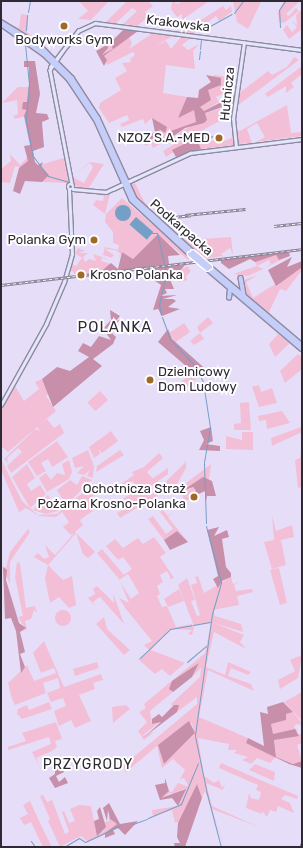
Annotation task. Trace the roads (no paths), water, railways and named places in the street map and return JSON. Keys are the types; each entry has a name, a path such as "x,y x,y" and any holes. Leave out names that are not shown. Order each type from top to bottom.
{"main road":[{"path":"1,23 50,55 56,62"},
{"path":"1,23 56,62"},
{"name":"Podkarpacka","path":"56,62 94,115 124,184 144,214 235,288 243,298 302,349"},
{"name":"Podkarpacka","path":"56,62 96,113 124,184"},
{"name":"Podkarpacka","path":"209,268 229,287 302,346"},
{"path":"229,287 232,292 229,298 243,298 241,278"},
{"path":"235,288 241,286"}],"street":[{"name":"Krakowska","path":"51,74 50,67 56,62 78,31 95,23 302,50"},
{"name":"Hutnicza","path":"236,147 233,119 244,43"},
{"path":"50,55 59,57 56,62"},
{"path":"1,405 46,324 64,282 72,254 72,187 51,74 55,68 60,69"},
{"path":"72,187 101,192 113,189 188,153 302,139"}],"water":[{"path":"120,205 126,205 131,210 129,219 126,221 120,221 115,216 115,210"},
{"path":"136,217 153,232 147,240 129,225"}],"waterway":[{"path":"28,12 30,1"},
{"path":"234,13 243,1"},
{"path":"280,27 279,10 285,1"},
{"path":"201,31 232,14"},
{"path":"26,30 27,15"},
{"path":"200,49 201,40"},
{"path":"25,44 29,84 26,121 33,156 48,176 69,182"},
{"path":"199,59 200,51"},
{"path":"152,233 157,233 166,272 159,304 161,315"},
{"path":"162,317 170,339 195,366 203,382 210,427"},
{"path":"204,462 210,428"},
{"path":"204,463 206,523"},
{"path":"195,735 212,614 221,582 206,526"},
{"path":"193,625 210,622"},
{"path":"140,658 170,629 192,625"},
{"path":"187,662 206,646"},
{"path":"195,736 206,789"},
{"path":"148,818 181,804 198,763"},
{"path":"206,790 221,847"},
{"path":"133,824 147,819"},
{"path":"64,847 79,838 85,842 119,826"},
{"path":"31,841 35,847"}],"railway":[{"path":"185,215 246,209"},
{"path":"164,218 191,215"},
{"path":"274,226 302,223"},
{"path":"1,285 302,249"}],"place":[{"name":"Bodyworks Gym","path":"64,26"},
{"name":"NZOZ S.A.-MED","path":"219,138"},
{"name":"Polanka Gym","path":"94,240"},
{"name":"Krosno Polanka","path":"81,275"},
{"name":"Dzielnicowy Dom Ludowy","path":"150,380"},
{"name":"Ochotnicza Straż Pożarna Krosno-Polanka","path":"194,497"}],"district":[{"name":"POLANKA","path":"115,328"},
{"name":"PRZYGRODY","path":"88,765"}]}
